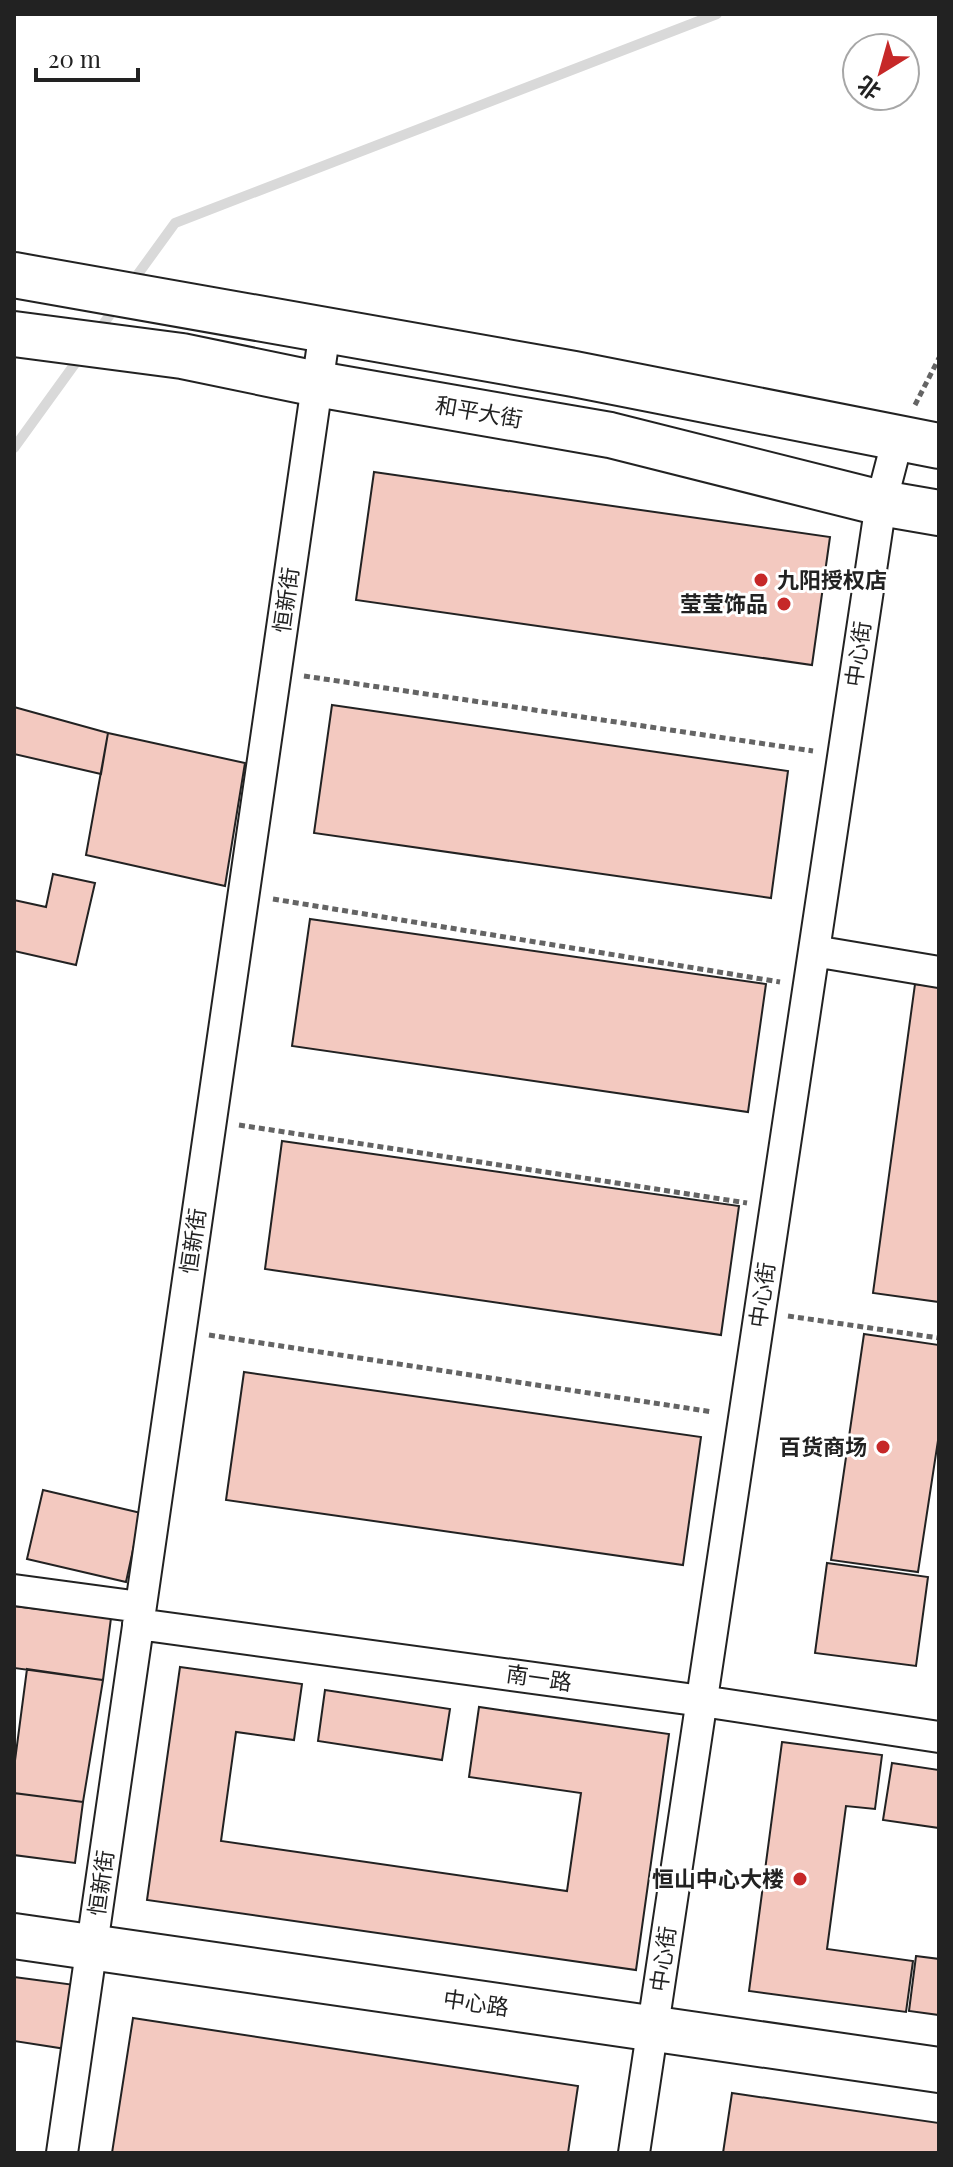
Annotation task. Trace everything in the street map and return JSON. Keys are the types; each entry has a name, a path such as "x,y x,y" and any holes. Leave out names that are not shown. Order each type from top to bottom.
{"main road":[{"path":"27,278 574,374 918,442"},
{"name":"和平大街","path":"17,333 182,356 317,384 610,435 881,503 939,513"},
{"name":"中心路","path":"14,1936 939,2070"}],"street":[{"name":"恒新街","path":"62,2153 325,330"},
{"name":"中心街","path":"634,2153 881,503 918,442"},
{"path":"814,951 939,972"},
{"name":"南一路","path":"14,1590 139,1615 939,1737"}],"path":[{"path":"918,442 939,358"},
{"path":"276,672 843,756"},
{"path":"244,894 809,986"},
{"path":"211,1121 775,1207"},
{"path":"760,1311 939,1338"},
{"path":"180,1330 744,1416"}],"building":[{"path":"374,472 830,537 812,665 356,600"},
{"path":"332,705 788,771 771,898 314,833"},
{"path":"14,707 108,733 101,774 14,754"},
{"path":"108,733 245,763 225,886 86,855"},
{"path":"53,874 95,883 76,965 14,951 14,900 46,907"},
{"path":"310,919 766,984 748,1112 292,1046"},
{"path":"915,984 939,987 939,1302 873,1293"},
{"path":"282,1141 739,1206 721,1335 265,1269"},
{"path":"864,1334 939,1345 939,1434 918,1572 831,1560"},
{"path":"244,1372 701,1437 683,1565 226,1500"},
{"path":"43,1490 141,1513 126,1582 27,1559"},
{"path":"827,1563 928,1577 916,1666 815,1653"},
{"path":"14,1606 111,1618 103,1680 14,1668"},
{"path":"180,1667 302,1684 294,1740 236,1732 221,1841 567,1891 581,1793 469,1777 479,1707 669,1734 636,1970 147,1900"},
{"path":"27,1669 103,1680 83,1802 14,1793 14,1768"},
{"path":"325,1690 450,1709 442,1760 318,1741"},
{"name":"恒山中心大楼","path":"782,1742 882,1755 875,1809 846,1806 827,1949 913,1961 906,2012 749,1991"},
{"path":"892,1763 939,1770 939,1828 883,1820"},
{"path":"14,1793 83,1802 75,1863 14,1855"},
{"path":"916,1956 939,1959 939,2015 909,2011"},
{"path":"14,1977 75,1985 66,2049 14,2041"},
{"path":"133,2018 578,2086 568,2153 112,2153"},
{"path":"732,2093 939,2123 939,2153 723,2153"}],"waterway":[{"path":"130,285 175,223 717,14"},
{"path":"96,334 117,305"},
{"path":"14,448 82,354"}],"place":[{"name":"九阳授权店","path":"761,580"},
{"name":"莹莹饰品","path":"784,604"},
{"name":"百货商场","path":"883,1447"},
{"name":"恒山中心大楼","path":"800,1879"}]}
